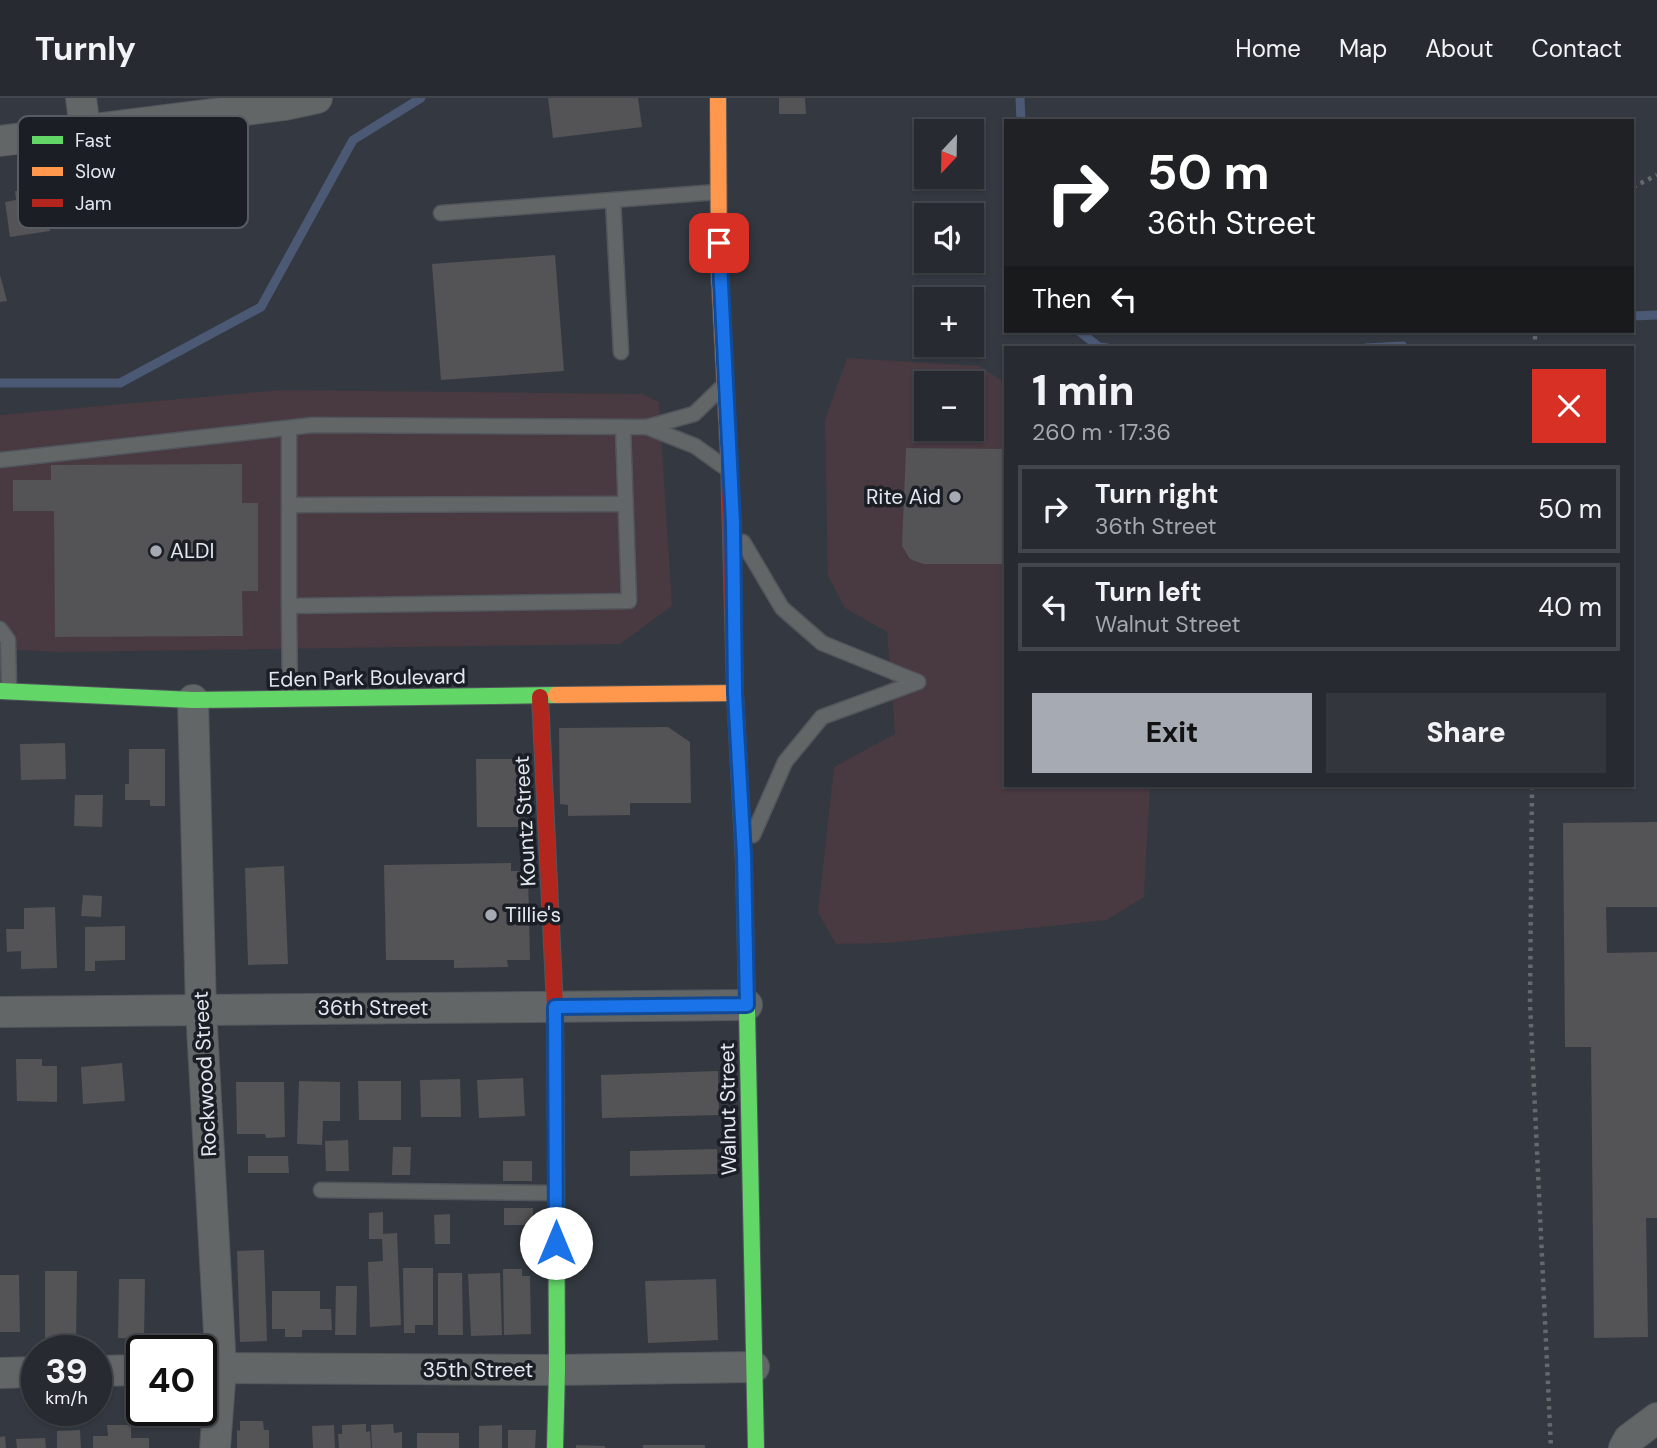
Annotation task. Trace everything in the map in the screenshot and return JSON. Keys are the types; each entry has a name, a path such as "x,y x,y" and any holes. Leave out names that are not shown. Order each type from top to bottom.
{"main road":[{"name":"Walnut Street","path":"718,98 719,269 733,523 735,693 744,855 756,1448"},
{"name":"Eden Park Boulevard","path":"5,691 193,701 735,693"},
{"name":"Kountz Street","path":"540,697 555,1007 555,1448"}],"street":[{"path":"81,98 83,116"},
{"path":"193,116 284,105 317,98"},
{"path":"0,141 18,138"},
{"name":"Rockwood Street","path":"193,701 210,1335"},
{"name":"36th Street","path":"0,1012 747,1005"},
{"name":"35th Street","path":"217,1368 557,1370 754,1367"},
{"path":"0,1373 21,1372"},
{"path":"1624,1448 1629,1439 1657,1418"},
{"name":"Rockwood Street","path":"214,1426 215,1448"}],"lane":[{"path":"441,212 718,191"},
{"path":"613,200 621,352"},
{"path":"0,460 313,425 647,427 694,414 725,385"},
{"path":"289,606 629,601 623,427"},
{"path":"647,427 695,446 730,471"},
{"path":"289,428 290,699"},
{"path":"289,505 625,504"},
{"path":"733,523 782,608 822,643 918,682 822,717 785,762 744,855"},
{"path":"0,629 8,640 5,691"},
{"path":"321,1189 556,1192"}],"path":[{"path":"1634,186 1657,175"},
{"path":"1532,787 1530,1003 1551,1448"}],"shaded area":[{"path":"847,358 979,366 1004,382 1004,787 1150,787 1144,897 1107,920 888,943 836,944 818,912 834,767 895,734 887,632 845,608 828,576 825,420"},
{"path":"281,390 642,394 659,402 672,606 620,644 61,652 0,649 0,415"}],"building":[{"path":"548,98 638,98 642,127 553,138"},
{"path":"779,98 805,98 806,114 779,114"},
{"path":"15,191 18,191 18,228 50,228 50,231 10,237 5,202 16,200"},
{"path":"555,255 564,371 441,380 432,264"},
{"path":"0,275 7,301 0,302"},
{"name":"Rite Aid","path":"906,448 1004,449 1004,564 923,564 910,559 902,546"},
{"name":"ALDI","path":"242,464 242,503 258,503 258,591 242,591 243,636 55,637 54,511 13,511 13,480 51,480 51,465"},
{"path":"668,727 690,742 691,803 630,803 630,815 568,816 568,805 560,804 559,728"},
{"path":"65,743 66,779 21,780 20,744"},
{"path":"129,749 165,749 165,806 150,806 150,800 125,800 125,784 129,784"},
{"path":"476,759 521,759 522,827 477,827"},
{"path":"75,795 103,795 102,827 74,826"},
{"path":"1657,822 1657,907 1606,907 1607,953 1657,952 1657,1218 1646,1218 1648,1337 1594,1338 1591,1047 1565,1047 1563,823"},
{"path":"511,863 511,871 528,871 530,960 507,960 508,967 454,968 454,960 386,960 384,865"},
{"path":"284,866 288,964 248,965 245,868"},
{"path":"83,895 102,896 101,917 81,916"},
{"path":"55,907 57,968 21,969 21,951 7,952 6,929 24,929 24,908"},
{"path":"125,926 125,960 95,961 95,971 85,971 85,927"},
{"path":"16,1059 42,1059 42,1066 57,1066 57,1102 17,1101"},
{"path":"122,1063 125,1101 83,1104 81,1067"},
{"path":"718,1071 719,1115 602,1118 601,1075"},
{"path":"523,1078 525,1116 479,1118 477,1080"},
{"path":"460,1079 461,1117 421,1117 420,1080"},
{"path":"299,1081 340,1082 340,1121 323,1121 322,1145 297,1144"},
{"path":"358,1081 401,1081 401,1120 359,1120"},
{"path":"236,1082 284,1082 285,1137 266,1138 265,1134 237,1134"},
{"path":"348,1140 349,1171 326,1171 325,1141"},
{"path":"393,1147 411,1147 410,1175 392,1175"},
{"path":"717,1149 717,1174 630,1176 630,1151"},
{"path":"248,1156 288,1156 289,1173 248,1173"},
{"path":"503,1161 532,1161 532,1181 503,1181"},
{"path":"504,1208 533,1208 533,1225 504,1225"},
{"path":"383,1212 383,1234 397,1233 401,1325 370,1327 368,1262 383,1261 382,1239 369,1239 369,1213"},
{"path":"450,1214 450,1244 435,1244 434,1215"},
{"path":"264,1250 267,1341 240,1342 237,1251"},
{"path":"403,1268 433,1268 433,1325 415,1325 415,1333 404,1333"},
{"path":"503,1269 522,1269 522,1276 530,1276 531,1334 504,1335"},
{"path":"45,1271 77,1271 76,1335 45,1335"},
{"path":"438,1273 462,1273 463,1335 438,1335"},
{"path":"500,1273 502,1335 471,1336 468,1274"},
{"path":"0,1275 19,1275 20,1332 0,1332"},
{"path":"119,1279 145,1279 144,1335 118,1338"},
{"path":"716,1279 718,1340 648,1343 645,1281"},
{"path":"336,1286 357,1286 356,1335 335,1335"},
{"path":"272,1291 320,1291 320,1309 331,1309 332,1330 302,1330 302,1337 285,1337 285,1329 272,1329"},
{"path":"240,1421 263,1421 264,1430 269,1430 269,1448 237,1448"},
{"path":"366,1424 366,1432 370,1431 371,1448 339,1448 338,1434 342,1434 342,1425"},
{"path":"393,1424 394,1433 402,1432 402,1448 372,1448 371,1425"},
{"path":"334,1425 335,1448 313,1448 312,1426"},
{"path":"502,1425 502,1448 479,1448 479,1426"},
{"path":"107,1426 131,1426 131,1438 149,1438 149,1448 93,1448 93,1436 108,1436"},
{"path":"80,1430 81,1448 57,1448 57,1431"},
{"path":"508,1430 536,1430 535,1448 508,1448"},
{"path":"417,1433 459,1433 459,1448 417,1448"},
{"path":"5,1436 6,1448 0,1448 0,1437"},
{"path":"45,1438 46,1448 17,1448 16,1439"},
{"path":"576,1445 605,1446 605,1448 576,1448"},
{"path":"643,1445 705,1445 705,1448 643,1448"}],"waterway":[{"path":"0,383 120,383 261,307 353,140 421,98"},
{"path":"1020,98 1021,119"},
{"path":"1634,316 1657,315"},
{"path":"1082,333 1098,346"}],"traffic: fast":[{"path":"0,691 193,700 556,695"},
{"path":"744,864 756,1448"},
{"path":"555,1448 556,1126"}],"traffic: slow":[{"path":"718,98 719,269 729,461"},
{"path":"556,695 735,693"}],"traffic: jam":[{"path":"729,461 735,693 744,864"},
{"path":"540,697 555,1007 556,1126"}],"place":[{"name":"Rite Aid","path":"955,497"},
{"name":"ALDI","path":"156,551"},
{"name":"Tillie's","path":"491,915"}],"route":[{"path":"556,1243 555,1007 747,1005 744,855 735,693 733,523 719,243"}]}
